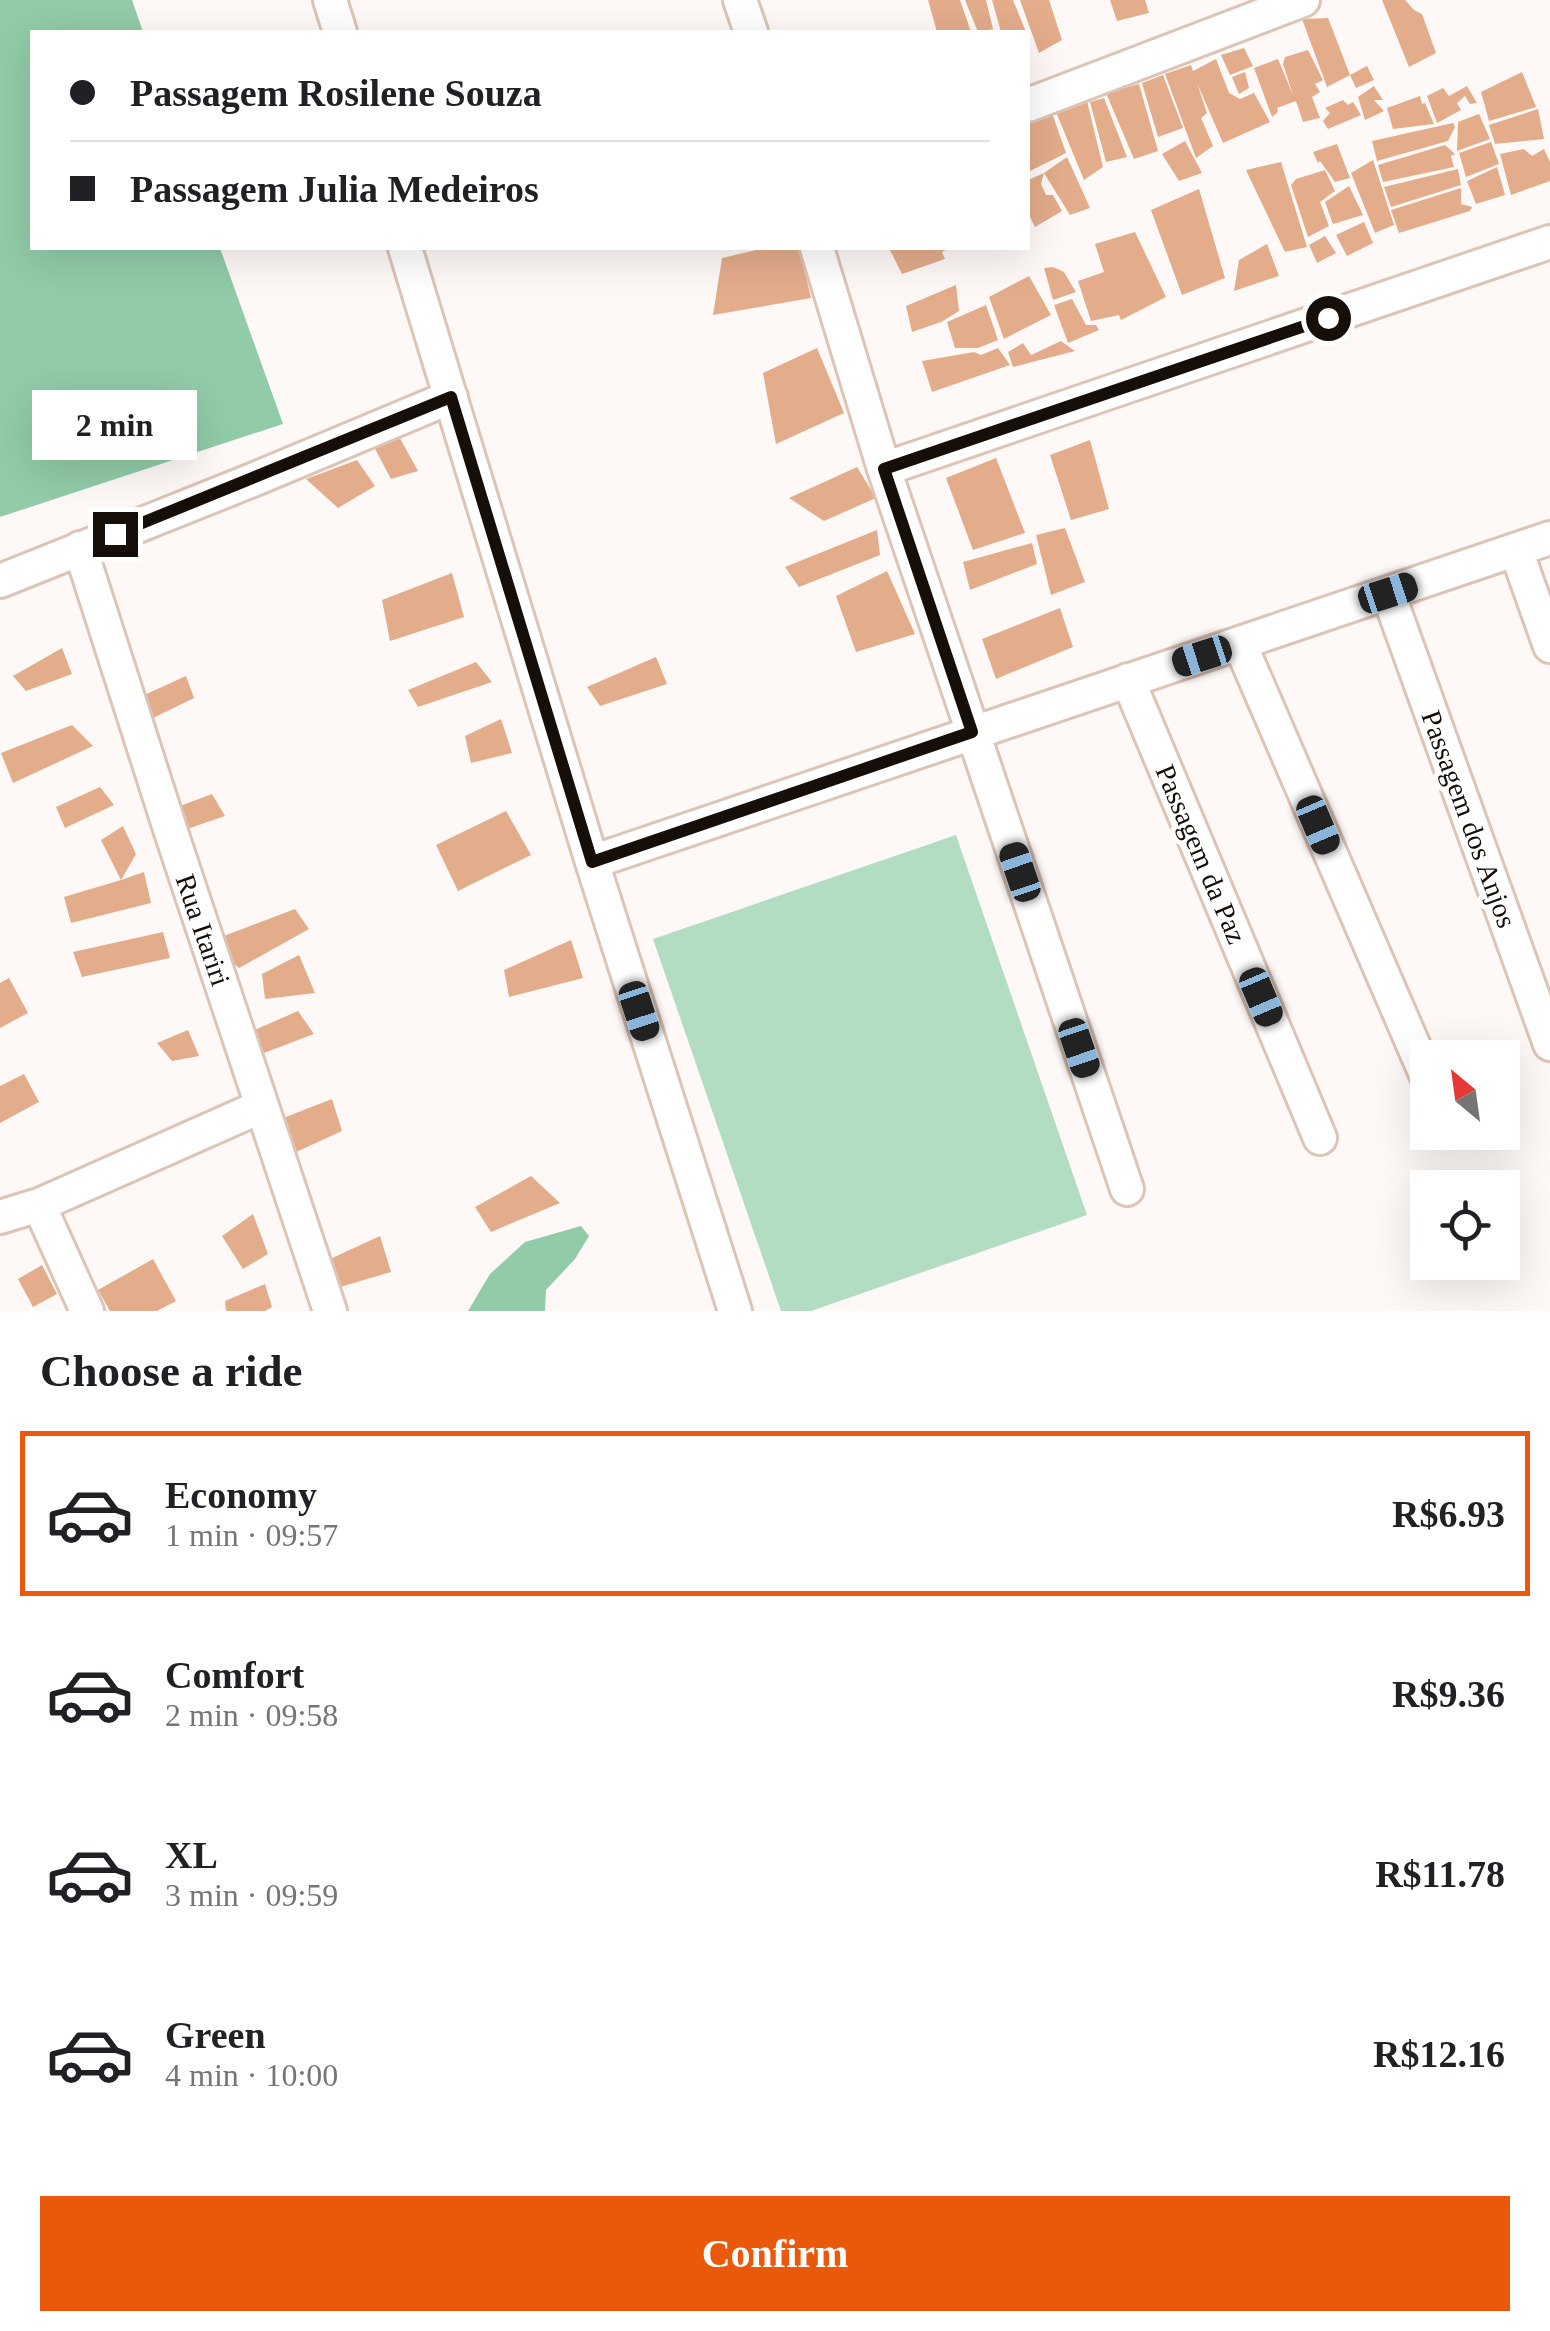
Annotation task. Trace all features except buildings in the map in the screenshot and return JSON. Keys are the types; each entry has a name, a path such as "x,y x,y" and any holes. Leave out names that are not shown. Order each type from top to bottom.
{"street":[{"path":"330,0 339,30"},
{"path":"740,0 749,30"},
{"path":"1030,104 1303,0"},
{"path":"884,469 1550,242"},
{"path":"407,250 592,862 734,1311"},
{"path":"819,250 884,469 1127,1189"},
{"path":"0,581 451,397"},
{"path":"592,862 1550,538"},
{"name":"Rua Itariri","path":"80,548 330,1311"},
{"path":"1516,550 1550,646"},
{"name":"Passagem dos Anjos","path":"1388,593 1550,1044"},
{"path":"1240,644 1411,1040"},
{"name":"Passagem da Paz","path":"1128,680 1320,1138"},
{"path":"0,1217 39,1204 262,1106"},
{"path":"39,1204 87,1311"}],"green space":[{"path":"0,0 132,0 142,30 30,30 30,250 221,250 283,424 0,517"},
{"path":"956,835 1087,1215 811,1311 781,1311 653,939"},
{"path":"581,1226 589,1236 575,1259 546,1290 545,1311 468,1311 490,1274 525,1242"}],"route":[{"path":"115,534 451,397 592,862 972,732 884,469 1328,318"}]}
